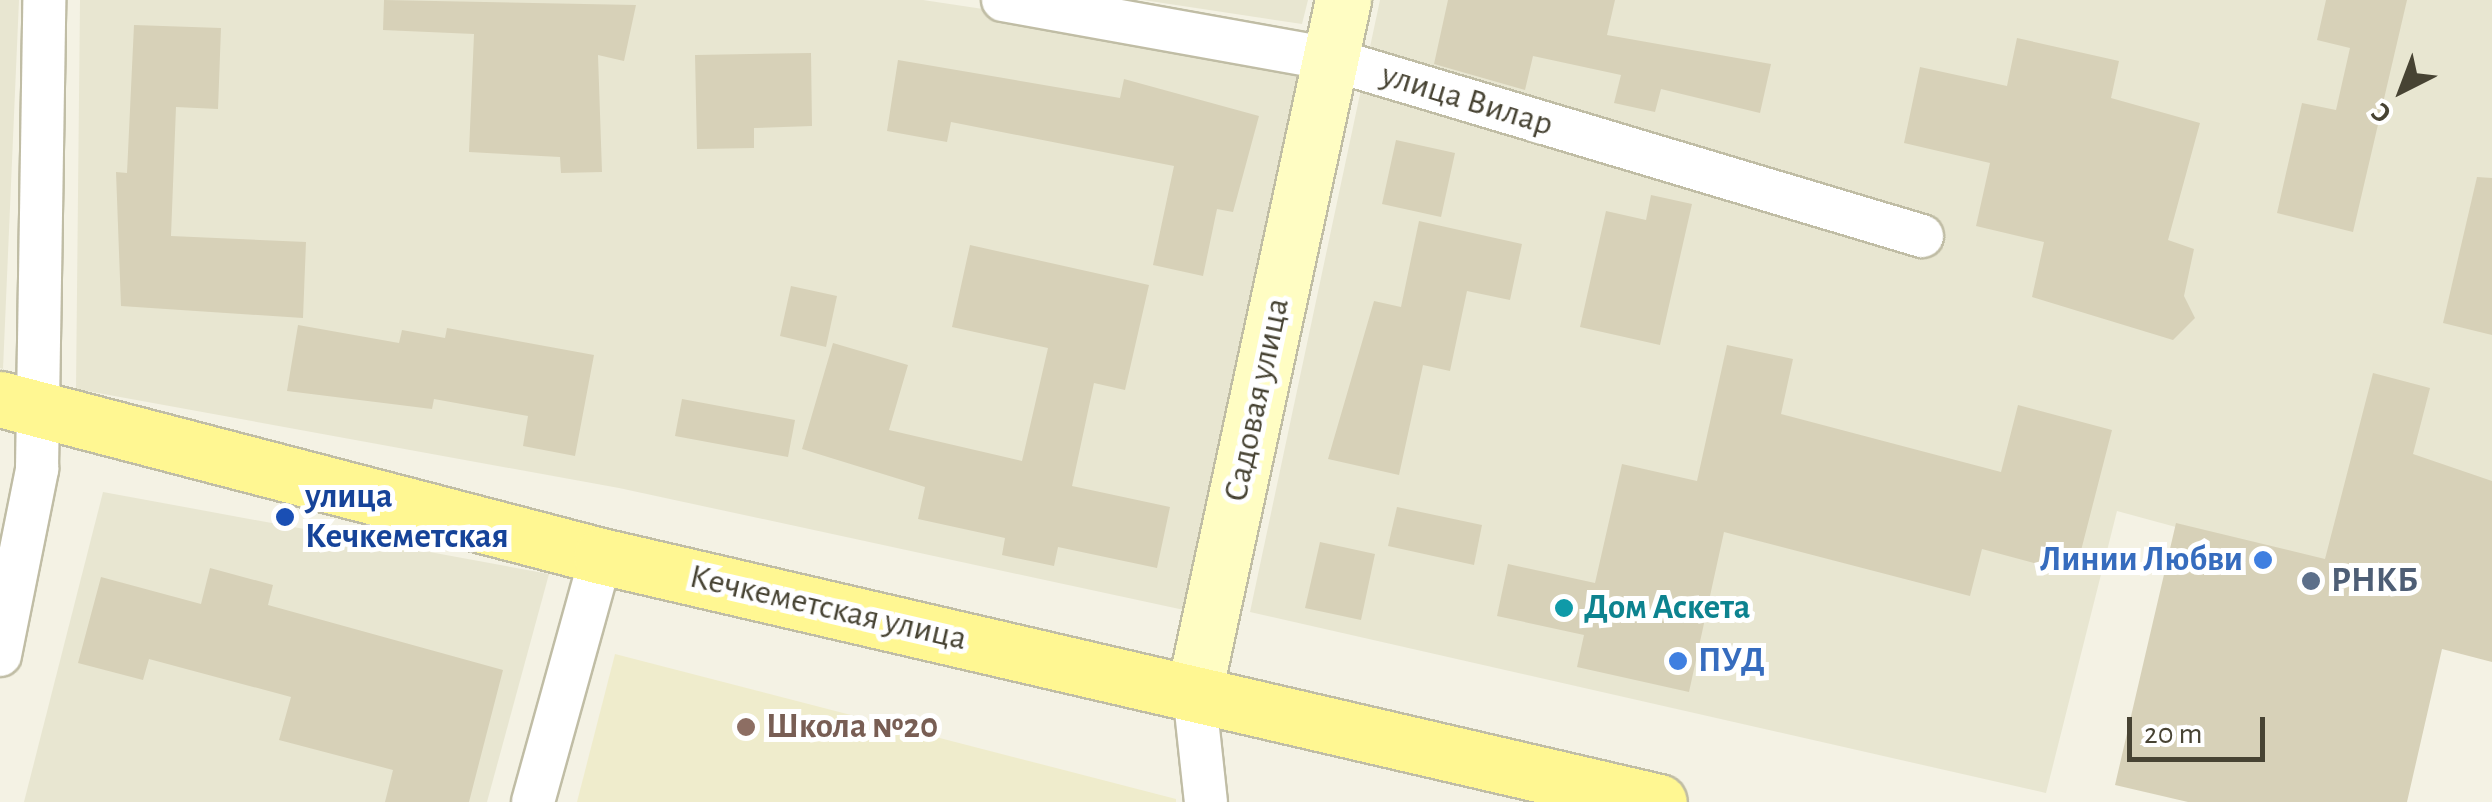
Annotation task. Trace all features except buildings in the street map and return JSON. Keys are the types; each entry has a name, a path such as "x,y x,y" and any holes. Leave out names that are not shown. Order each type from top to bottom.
{"main road":[{"name":"Садовая улица","path":"1194,692 1343,0"},
{"name":"Кечкеметская улица","path":"17,402 601,556 1659,802"}],"street":[{"path":"0,655 37,469 17,402 44,0"},
{"name":"улица Вилар","path":"1003,0 1330,59 1922,236"},
{"path":"532,802 601,556"},
{"name":"Садовая улица","path":"1194,692 1206,802"}],"shaded area":[{"path":"0,0 19,0 3,369 0,368"},
{"path":"80,0 923,0 1302,57 1198,613 619,488 76,389"},
{"path":"1143,0 1308,0 1302,24"},
{"path":"1380,0 2492,0 2492,613 2117,511 2046,793 1250,612"},
{"path":"103,492 549,574 487,802 24,802"},
{"name":"Школа №20","path":"615,654 1176,799 1176,802 577,802"}],"place":[{"name":"улица Кечкеметская","path":"285,517"},
{"name":"Линии Любви","path":"2263,560"},
{"name":"РНКБ","path":"2311,581"},
{"name":"Дом Аскета","path":"1564,608"},
{"name":"ПУД","path":"1678,661"},
{"name":"Школа №20","path":"746,727"}]}
